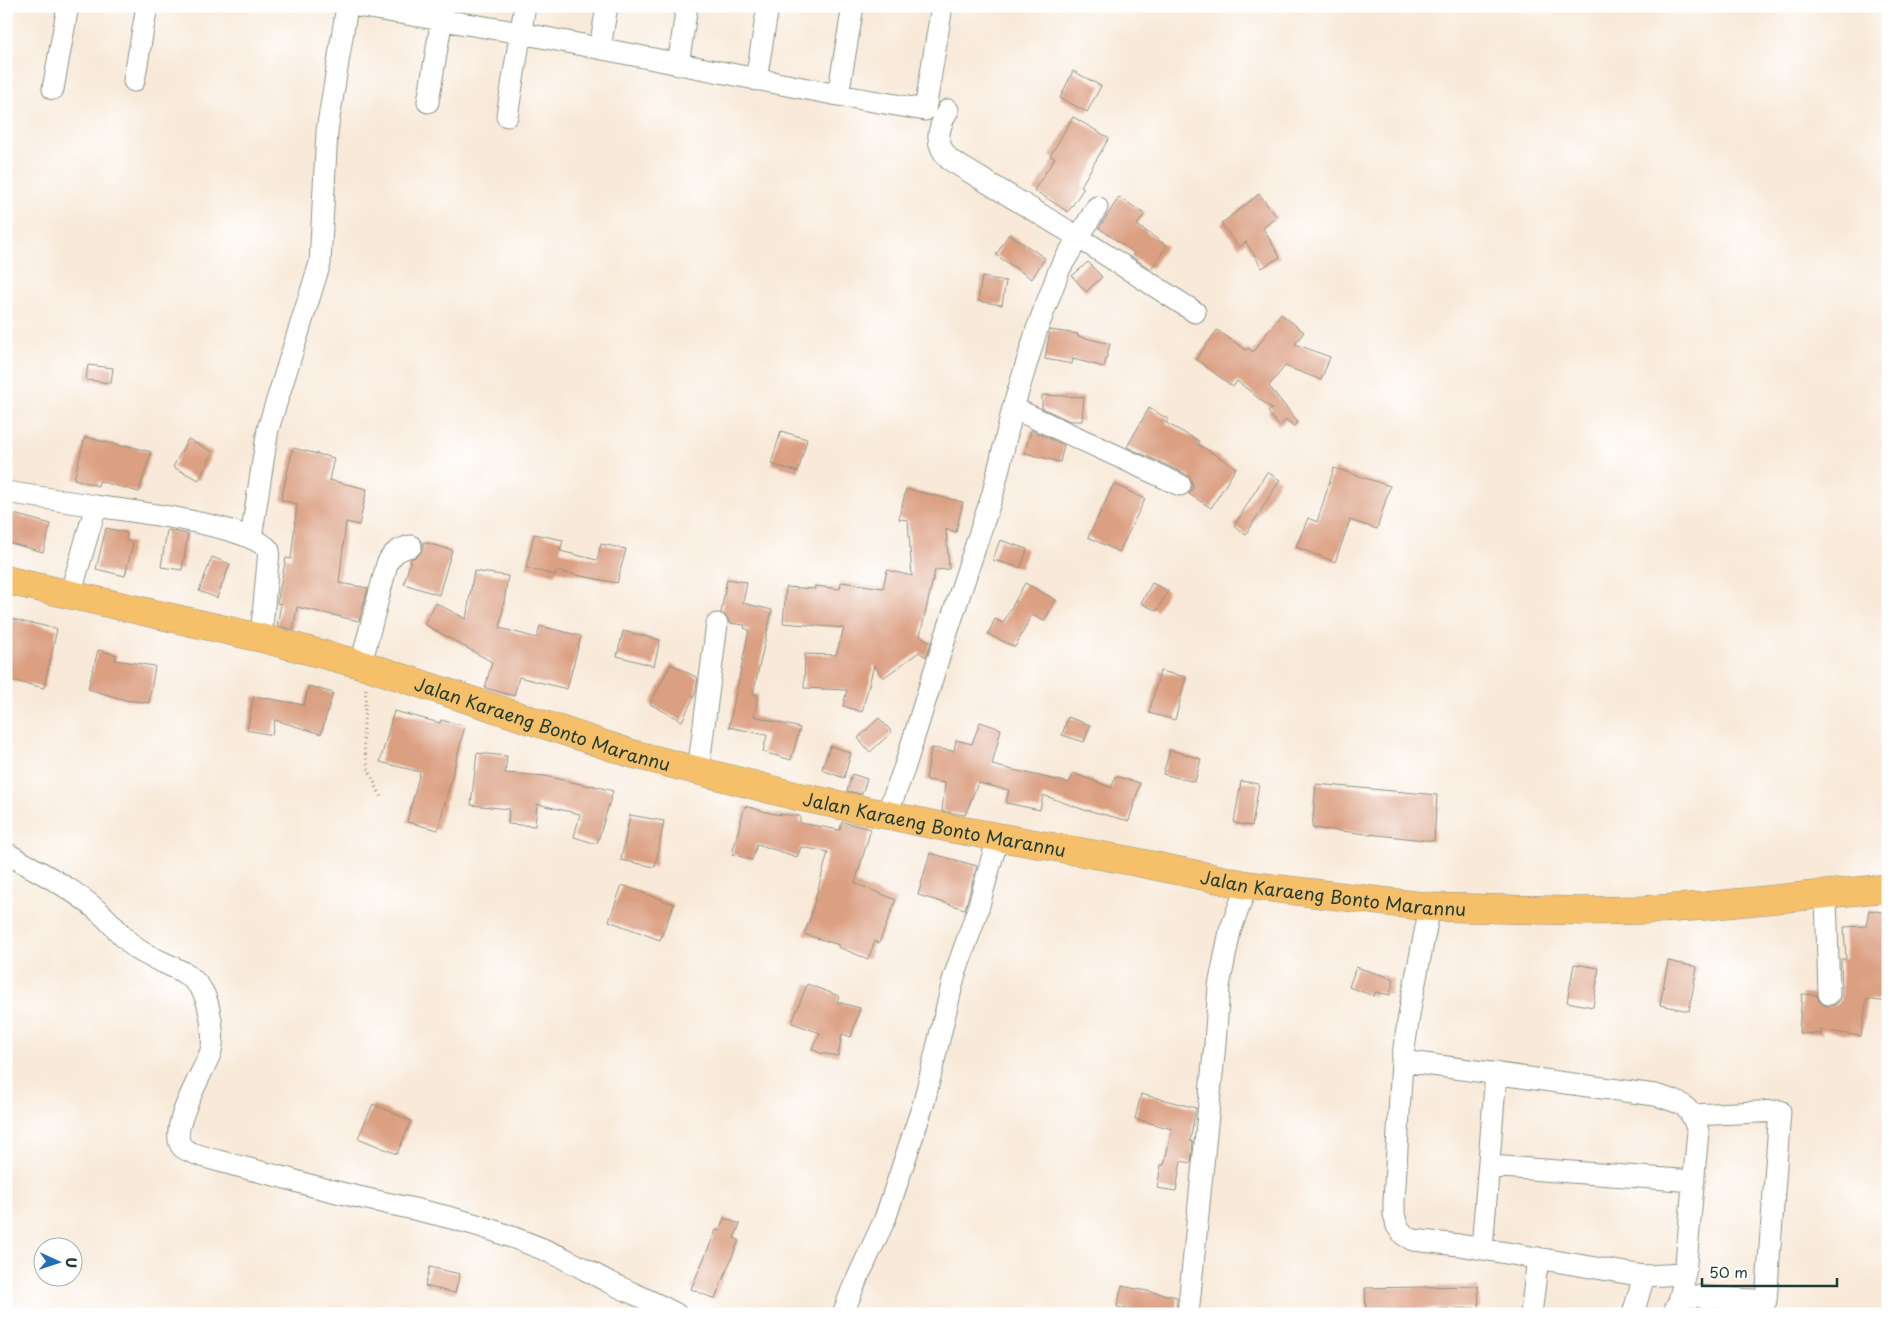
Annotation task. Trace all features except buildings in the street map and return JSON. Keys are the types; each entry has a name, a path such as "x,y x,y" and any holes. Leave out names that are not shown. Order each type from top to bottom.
{"main road":[{"name":"Jalan Karaeng Bonto Marannu","path":"6,580 261,638 364,665 633,754 698,772 796,796 954,829 1131,861 1248,885 1430,907 1489,910 1644,910 1767,901 1888,888"}],"street":[{"path":"53,90 68,6"},
{"path":"134,81 147,6"},
{"path":"251,538 268,428 320,262 327,131 347,6"},
{"path":"357,6 443,13 521,33 678,65 925,110 942,6"},
{"path":"507,116 525,6"},
{"path":"600,48 606,6"},
{"path":"678,65 687,6"},
{"path":"756,80 768,6"},
{"path":"844,96 853,6"},
{"path":"844,96 866,6"},
{"path":"428,102 443,13"},
{"path":"948,110 938,128 939,139 945,155 950,160 1078,237 1195,312"},
{"path":"887,814 904,769 993,493 1013,408 1037,329 1056,279 1096,207"},
{"path":"1013,408 1180,485"},
{"path":"6,492 204,523 264,544 269,550 261,638"},
{"path":"70,596 96,506"},
{"path":"364,665 387,564 390,557 396,552 411,546"},
{"path":"698,772 717,624"},
{"path":"843,1314 885,1219 924,1102 954,977 977,912 998,837"},
{"path":"6,853 82,898 97,909 138,950 189,976 204,993 208,1003 212,1045 188,1099 178,1133 178,1141 185,1150 312,1186 385,1202 489,1229 567,1260 610,1283 676,1314"},
{"path":"1188,1314 1220,986 1230,931 1248,885"},
{"path":"1826,895 1829,994"},
{"path":"1430,907 1411,1003 1402,1061 1394,1202 1397,1226 1404,1235 1413,1240 1482,1249 1644,1276 1685,1274"},
{"path":"1402,1061 1656,1095 1684,1105 1693,1115 1698,1131 1685,1274 1677,1304 1766,1301 1780,1111 1693,1115"},
{"path":"1482,1249 1496,1074"},
{"path":"1489,1166 1694,1181"},
{"path":"1531,1314 1538,1258"},
{"path":"1633,1314 1644,1276"}],"path":[{"path":"364,665 363,740 368,768 381,797"}]}
